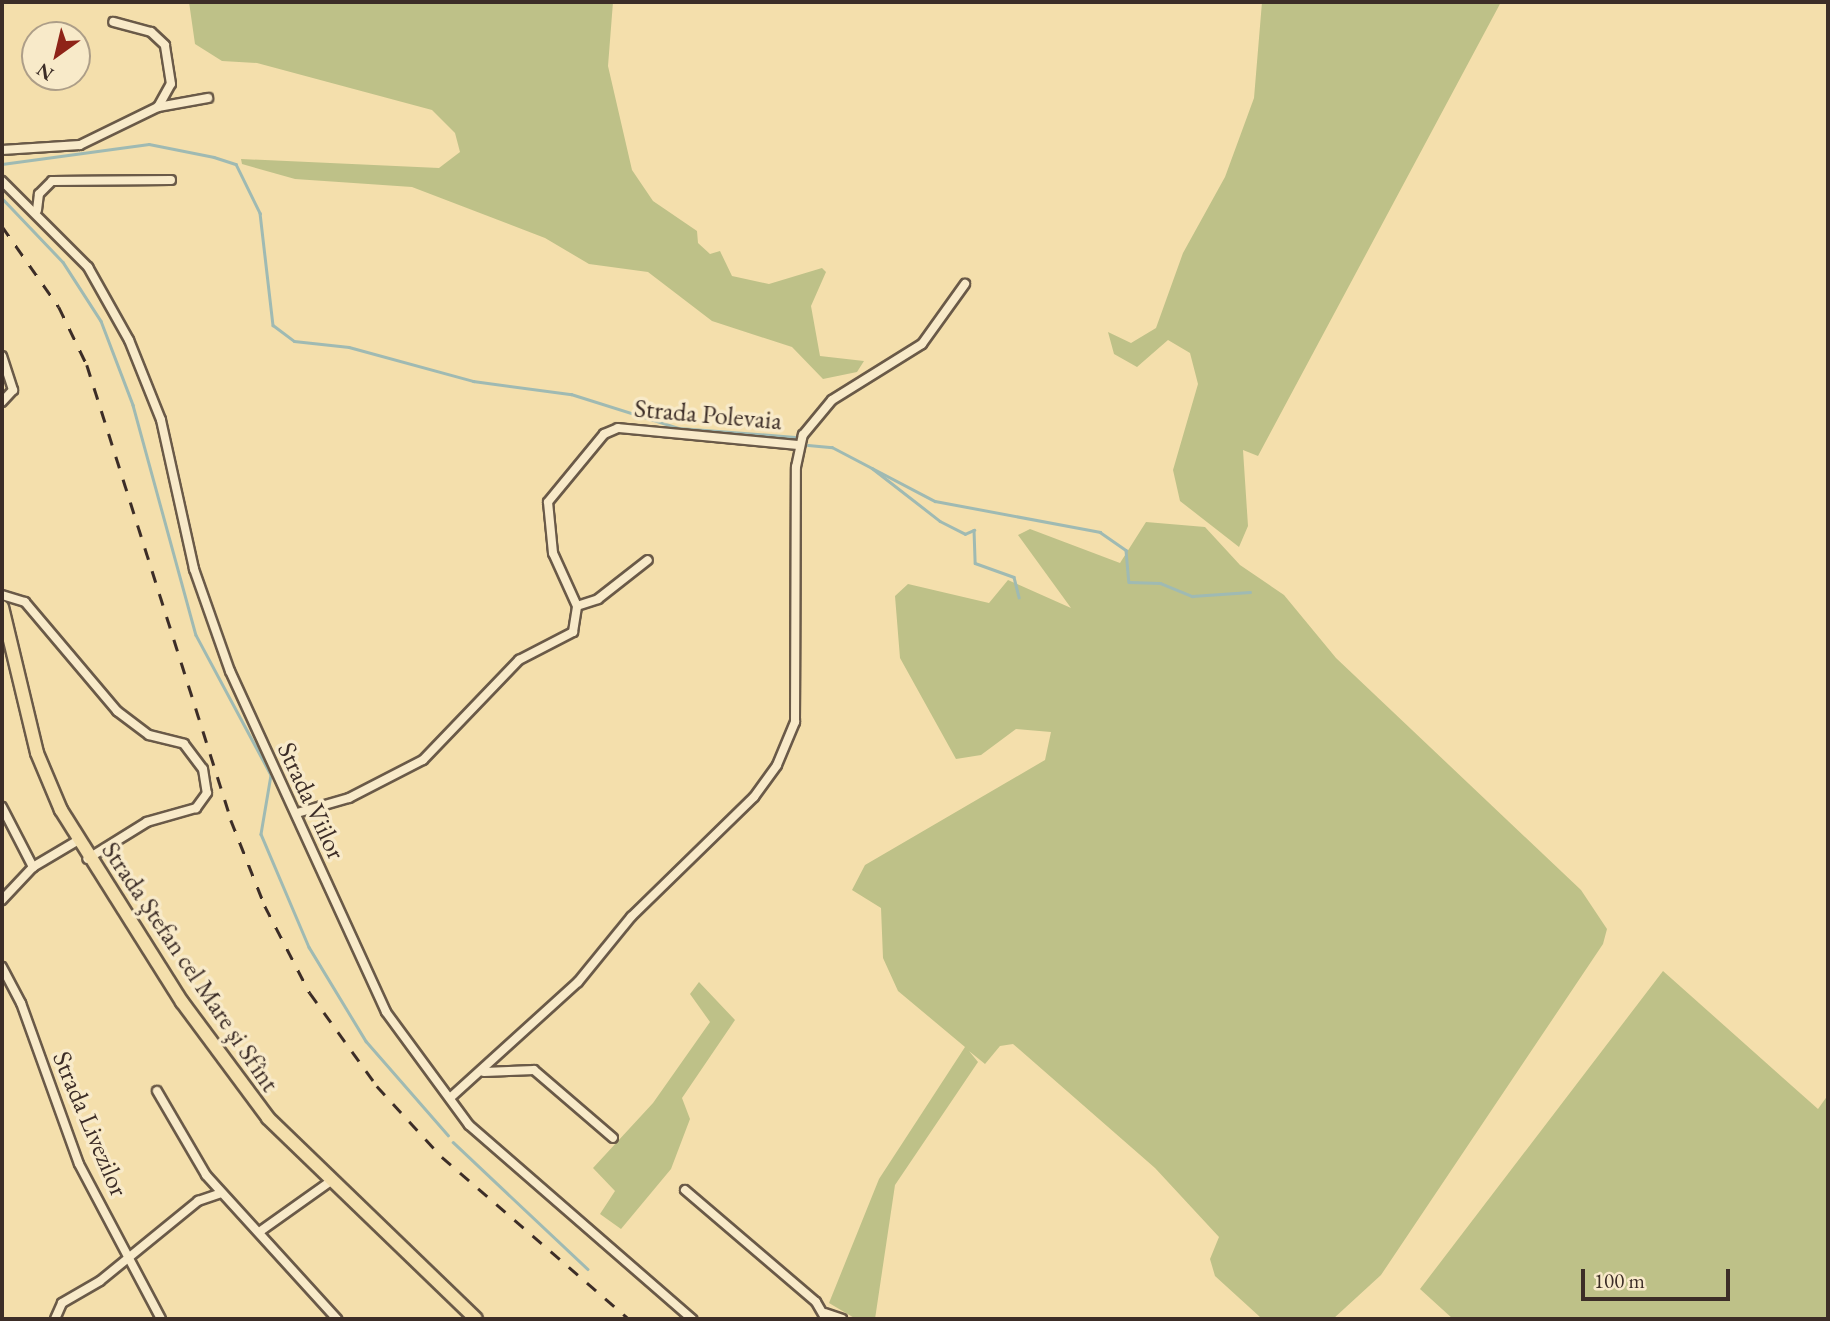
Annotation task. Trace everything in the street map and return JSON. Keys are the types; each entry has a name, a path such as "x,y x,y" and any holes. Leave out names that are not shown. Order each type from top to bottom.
{"main road":[{"name":"Strada Ştefan cel Mare şi Sfînt","path":"2,607 3,622 37,753 76,841 87,859 232,1075 331,1181 476,1319"}],"street":[{"path":"113,22 150,32 165,45 171,84 158,107"},
{"path":"2,150 80,145 158,107 208,98"},
{"path":"37,210 39,194 52,181 171,180"},
{"name":"Strada Viilor","path":"2,181 37,210 88,267 144,372 169,445 204,600 243,702 298,813 305,843 373,991 450,1098 487,1143 564,1201 692,1319"},
{"path":"450,1098 481,1073 578,982 777,765 795,722 799,445 832,400 922,344 965,284"},
{"path":"2,356 13,390 2,402"},
{"name":"Strada Polevaia","path":"577,606 553,553 548,502 604,434 618,428 799,445"},
{"path":"298,813 349,798 432,754 519,660 573,632 577,606 598,599 648,560"},
{"path":"2,596 25,602 117,712 149,735 178,740 198,757 206,778 204,801 193,810 147,822 87,859"},
{"path":"2,807 33,867"},
{"path":"2,900 33,867 76,841"},
{"name":"Strada Livezilor","path":"2,967 21,1003 79,1164 161,1319"},
{"path":"481,1073 534,1070 613,1138"},
{"path":"157,1091 221,1193 262,1230 337,1319"},
{"path":"262,1230 331,1181"},
{"path":"685,1190 825,1316 842,1319"},
{"path":"55,1316 198,1201 221,1193"}],"green space":[{"path":"189,2 613,2 608,66 632,170 653,201 697,231 698,243 710,254 720,251 732,276 769,284 822,268 826,272 811,306 820,356 864,361 857,372 823,379 792,347 712,321 648,272 589,264 545,238 412,187 295,179 242,164 241,159 439,168 460,152 455,133 432,110 257,63 222,61 195,44"},
{"path":"1262,2 1501,2 1258,456 1243,450 1248,526 1239,547 1180,501 1173,470 1198,384 1190,353 1168,340 1137,367 1114,354 1108,332 1131,343 1156,328 1183,253 1225,177 1254,98"},
{"path":"1146,522 1205,527 1240,565 1284,595 1336,658 1581,890 1607,929 1603,944 1381,1275 1333,1319 1260,1317 1215,1276 1210,1259 1219,1237 1155,1168 1013,1044 1000,1046 985,1064 969,1051 978,1062 895,1185 875,1319 856,1319 829,1303 879,1179 965,1047 898,991 883,958 881,908 852,890 865,865 1045,760 1051,732 1016,729 981,755 956,759 900,658 895,596 908,584 989,603 1008,580 1071,608 1018,535 1030,529 1120,563"},
{"path":"1663,971 1818,1109 1828,1095 1828,1319 1453,1319 1420,1289"},
{"path":"699,982 735,1020 682,1098 690,1119 671,1169 621,1229 600,1214 615,1191 593,1168 653,1103 710,1022 690,994"}],"waterway":[{"path":"2,164 149,144 236,164 260,213 273,325 294,341 349,347 473,381 571,394 679,428 795,437"},
{"path":"2,198 63,262 101,321 133,405 196,635 271,775 261,834 309,947 366,1041 448,1135"},
{"path":"808,445 832,447 935,501 1100,532 1126,550 1129,582 1160,583 1192,596 1250,592"},
{"path":"872,468 940,521 965,534 974,530 975,563 1014,577 1019,597"},
{"path":"453,1142 588,1269"}],"railway":[{"path":"2,226 59,307 87,365 231,820 265,906 310,993 377,1086 442,1157 629,1319"}]}
